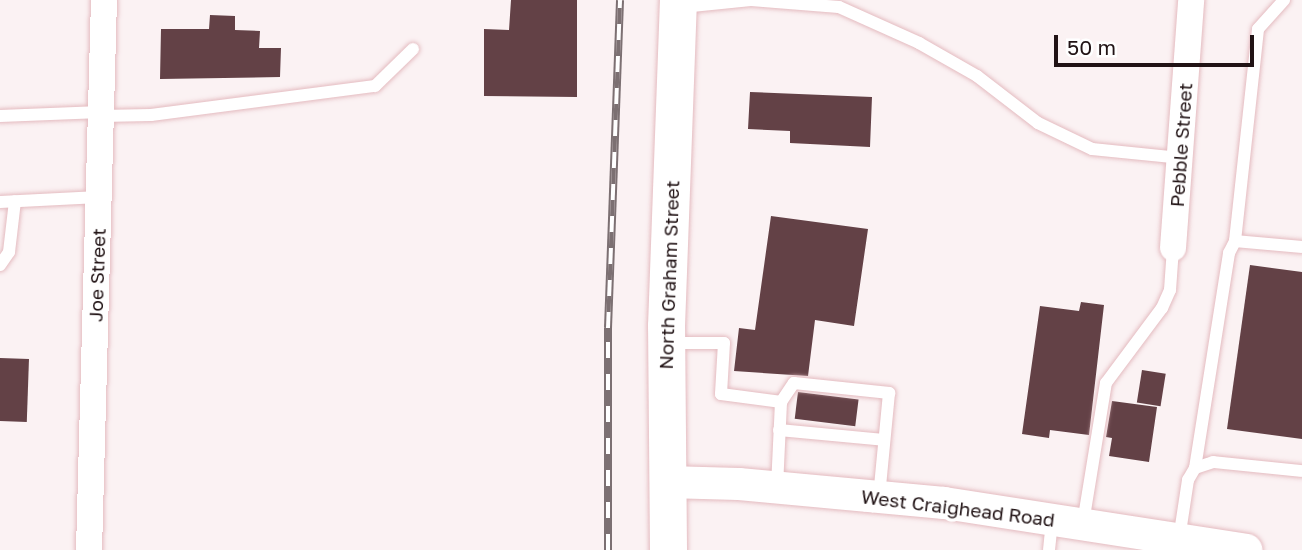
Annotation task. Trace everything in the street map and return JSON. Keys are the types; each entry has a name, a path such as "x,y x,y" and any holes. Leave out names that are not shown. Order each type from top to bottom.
{"main road":[{"name":"North Graham Street","path":"668,550 666,343 678,4"}],"street":[{"name":"Joe Street","path":"89,550 104,0"},
{"name":"Pebble Street","path":"1173,248 1191,0"},
{"name":"West Craighead Road","path":"667,482 777,487 879,497 1061,532 1178,541 1246,550"}],"lane":[{"path":"678,4 751,0 839,7 919,43 977,76 1038,122 1092,149 1181,158"},
{"path":"1178,541 1188,480 1195,468 1229,253 1235,241 1258,29 1284,0"},
{"path":"0,116 151,115 375,86 413,49"},
{"path":"0,202 99,197"},
{"path":"0,265 9,252 15,201"},
{"path":"1235,241 1302,247"},
{"path":"1061,532 1106,383 1162,309 1170,290 1173,248"},
{"path":"666,343 724,343 721,394 781,402"},
{"path":"777,487 781,402 794,383 830,389 889,393 879,497"},
{"path":"779,430 824,429 884,440"},
{"path":"1195,468 1213,462 1302,471"}],"building":[{"path":"511,0 577,0 577,97 484,96 484,29 509,30"},
{"path":"210,15 235,16 235,30 260,31 259,48 281,48 280,77 160,79 161,29 209,29"},
{"path":"750,92 872,97 870,147 790,143 790,131 748,129"},
{"path":"771,216 868,229 854,326 815,320 808,376 734,371 739,328 755,330"},
{"path":"1250,265 1302,272 1302,439 1227,429"},
{"path":"1081,302 1104,305 1089,435 1050,430 1049,438 1022,434 1040,306 1079,311"},
{"path":"0,358 29,359 27,422 0,421"},
{"path":"1142,370 1166,374 1161,406 1137,403"},
{"path":"798,392 859,399 855,426 795,419"},
{"path":"1112,401 1157,407 1149,462 1109,456 1112,438 1106,437"}],"railway":[{"path":"608,550 608,328 620,0"}]}
